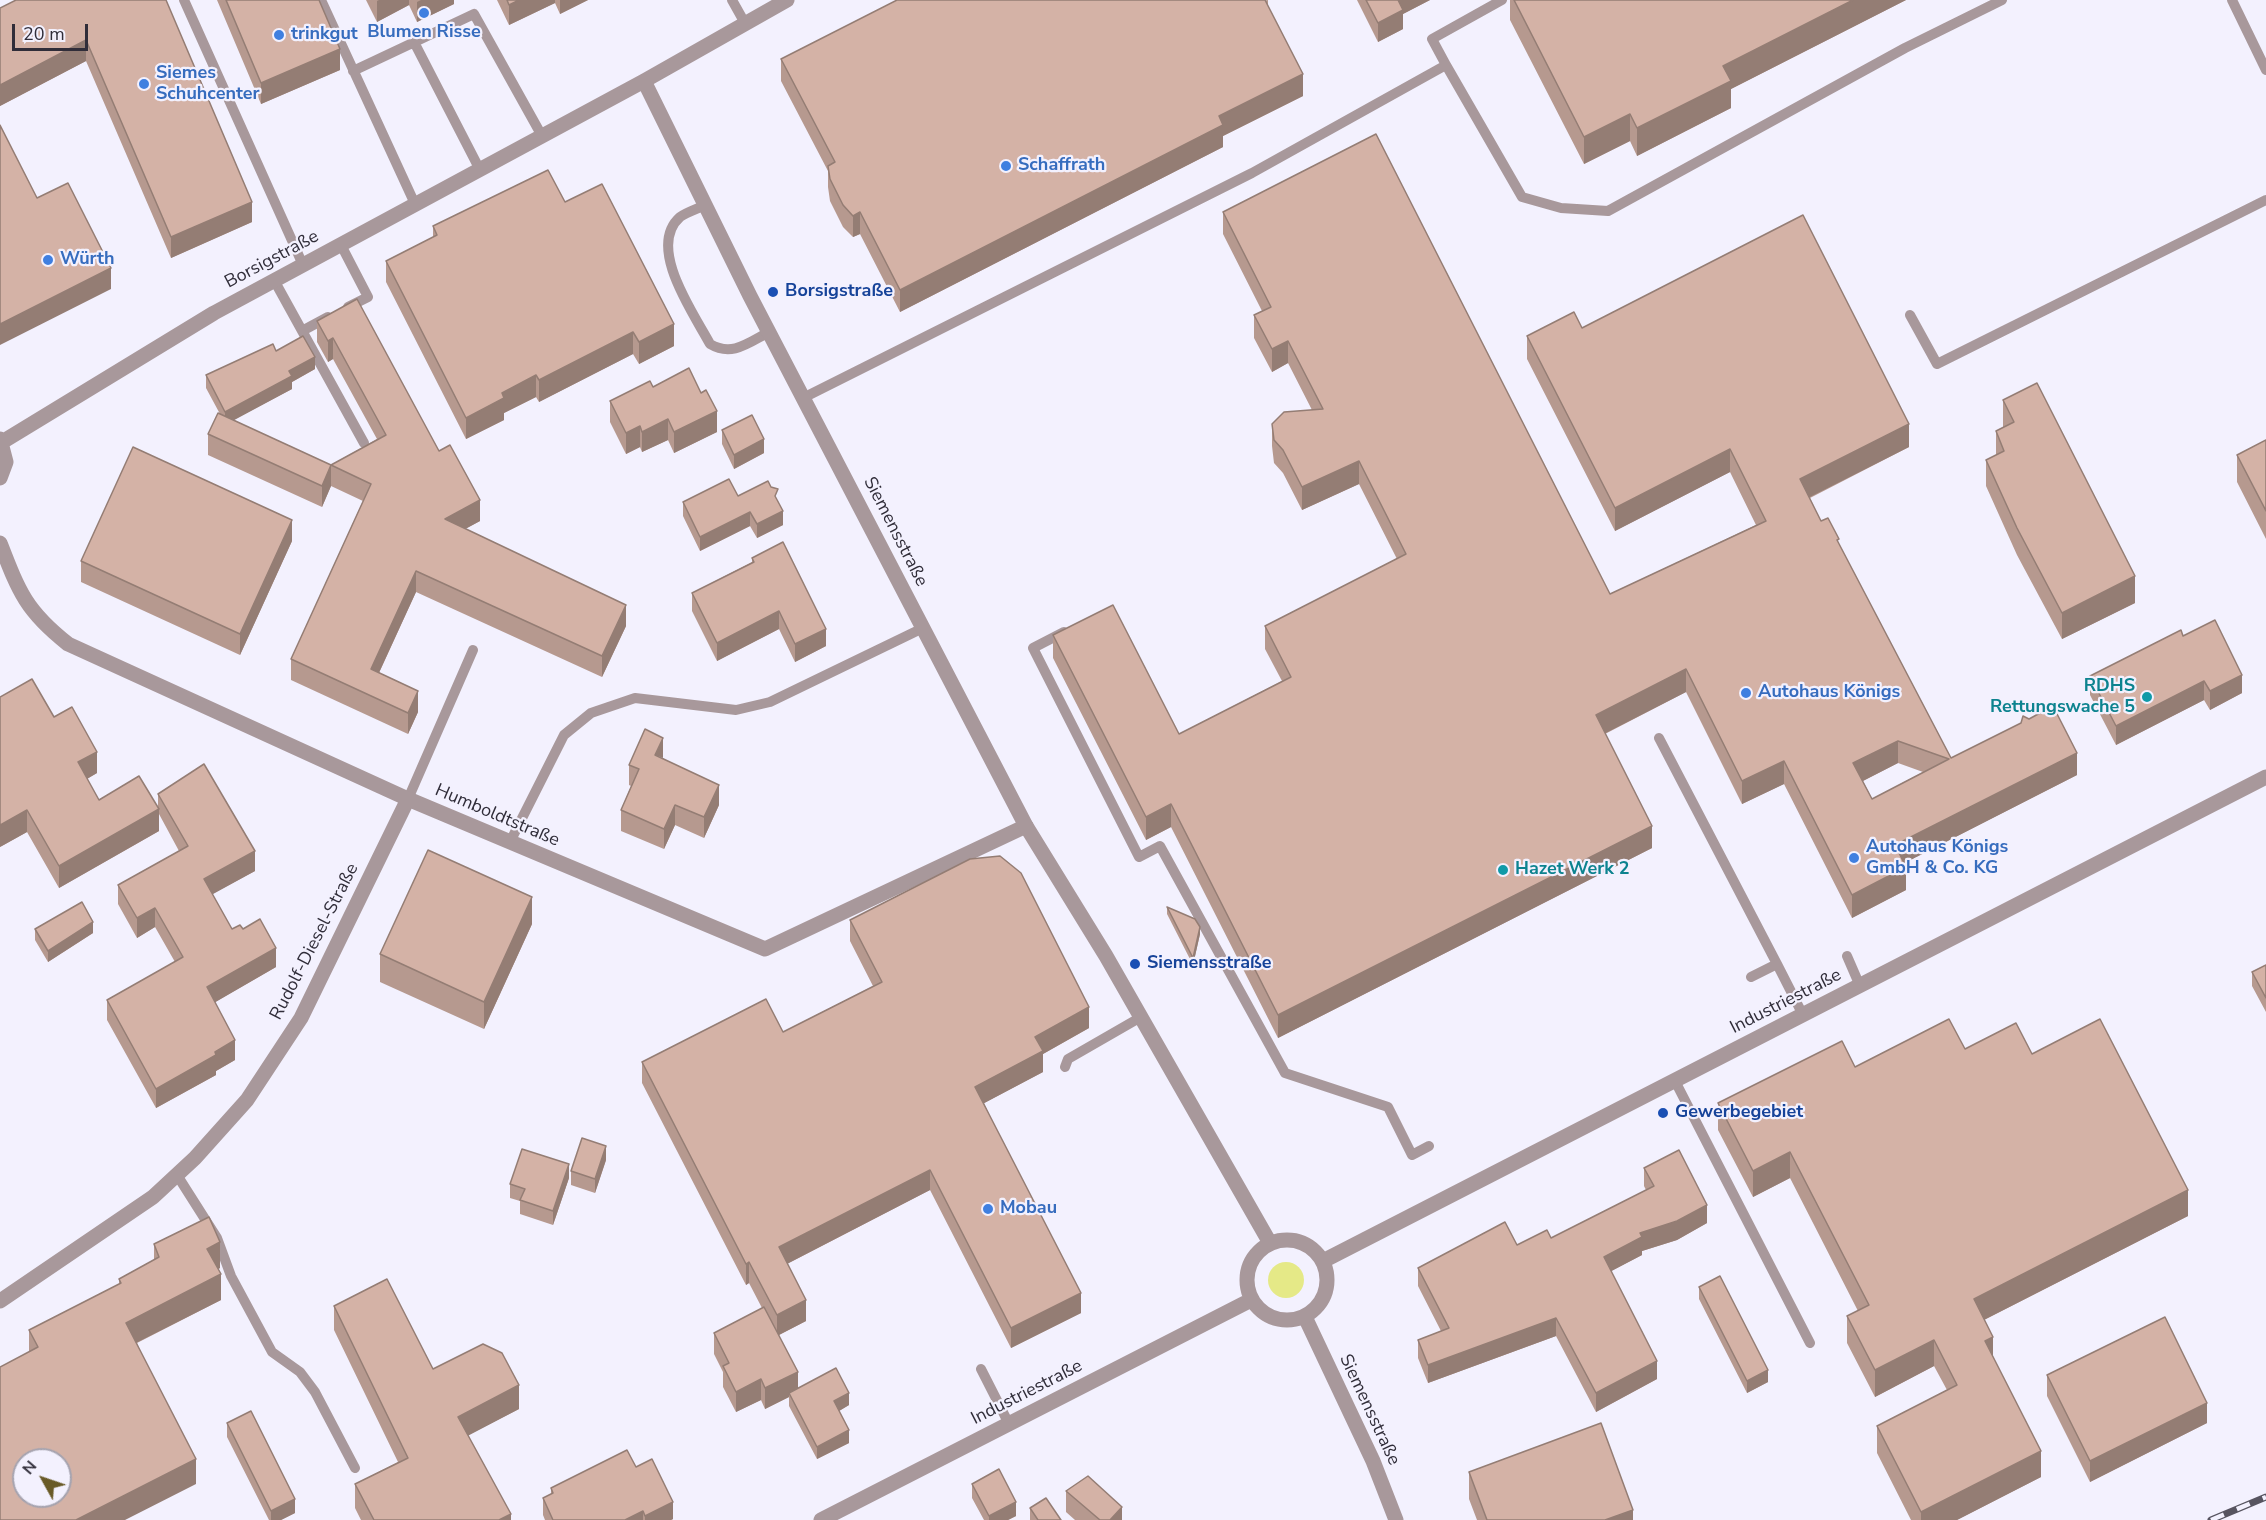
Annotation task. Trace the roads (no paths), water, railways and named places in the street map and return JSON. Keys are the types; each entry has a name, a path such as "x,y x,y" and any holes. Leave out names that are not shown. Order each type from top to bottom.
{"street":[{"name":"Borsigstraße","path":"0,478 6,462 1,441 214,313 644,81 787,0"},
{"name":"Siemensstraße","path":"644,81 769,332 1026,826 1141,1017 1270,1243"},
{"name":"Humboldtstraße","path":"0,543 19,591 41,622 68,644 408,799 765,949 1026,826"},
{"name":"Industriestraße","path":"1323,1261 2266,777"},
{"name":"Rudolf-Diesel-Straße","path":"0,1301 153,1197 177,1175 247,1100 301,1018 408,799"},
{"path":"1290,1239 1310,1246 1323,1261 1328,1283 1321,1303 1305,1317 1285,1321 1265,1315 1251,1300 1246,1278 1253,1257 1270,1243 1290,1239"},
{"name":"Industriestraße","path":"821,1520 1251,1300"},
{"name":"Siemensstraße","path":"1305,1317 1373,1461 1396,1520"}],"lane":[{"path":"184,0 303,265"},
{"path":"321,0 415,204"},
{"path":"732,0 746,25"},
{"path":"1502,0 1432,39 1522,197 1561,208 1608,211 1905,48 2002,0"},
{"path":"2232,0 2266,70"},
{"path":"354,71 474,14 542,136"},
{"path":"414,42 480,170"},
{"path":"803,398 1252,173 1446,65"},
{"path":"1910,315 1937,363 2266,200"},
{"path":"705,205 680,218 672,231 668,260 674,274 710,344 721,351 736,350 769,332"},
{"path":"302,331 368,297 341,245"},
{"path":"274,280 364,443"},
{"path":"1075,627 1033,648 1139,857 1160,846 1285,1073 1388,1107 1412,1155 1429,1146"},
{"path":"510,842 564,735 591,713 635,698 736,710 770,702 923,628"},
{"path":"408,799 473,650"},
{"path":"1659,738 1803,1015"},
{"path":"1847,956 1860,986"},
{"path":"1751,977 1777,964"},
{"path":"1065,1067 1068,1059 1141,1017"},
{"path":"1675,1081 1810,1343"},
{"path":"177,1175 217,1238 231,1275 272,1352 300,1372 315,1392 355,1468"},
{"path":"981,1369 1009,1424"}],"railway":[{"path":"2211,1520 2266,1497"}],"place":[{"name":"Blumen Risse","path":"424,13"},
{"name":"trinkgut","path":"279,35"},
{"name":"Siemes Schuhcenter","path":"144,84"},
{"name":"Schaffrath","path":"1006,166"},
{"name":"Würth","path":"48,260"},
{"name":"Borsigstraße","path":"773,292"},
{"name":"Autohaus Königs","path":"1746,693"},
{"name":"RDHS Rettungswache 5","path":"2147,697"},
{"name":"Autohaus Königs GmbH & Co. KG","path":"1854,858"},
{"name":"Hazet Werk 2","path":"1503,870"},
{"name":"Siemensstraße","path":"1135,964"},
{"name":"Gewerbegebiet","path":"1663,1113"},
{"name":"Mobau","path":"988,1209"}]}
